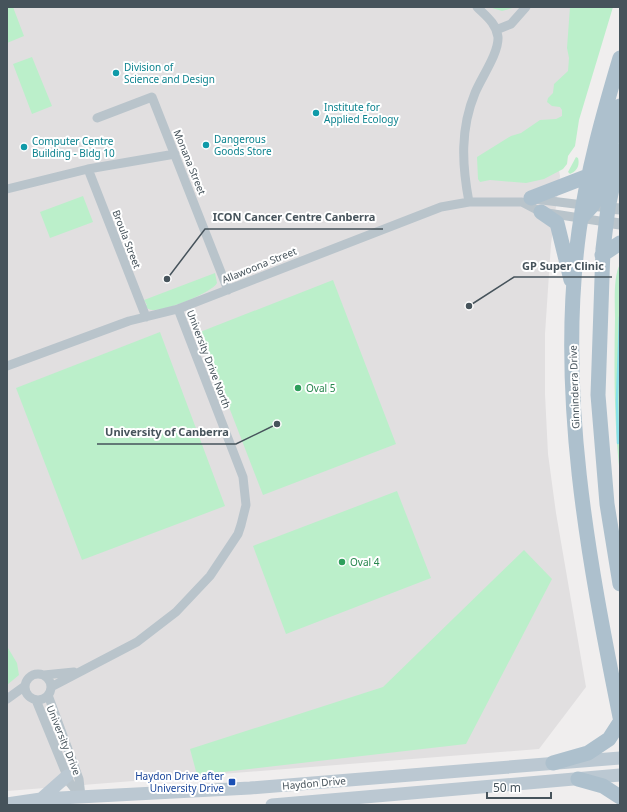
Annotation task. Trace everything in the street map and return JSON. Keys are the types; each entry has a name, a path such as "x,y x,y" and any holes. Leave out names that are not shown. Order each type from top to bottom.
{"main road":[{"name":"Ginninderra Drive","path":"620,58 588,176 585,209 573,289 573,399 582,508 598,608 620,717"},
{"path":"585,209 600,190 620,106"},
{"path":"620,156 614,216 602,255 598,395 607,504 620,584"},
{"path":"527,200 588,176"},
{"path":"541,212 557,223 573,289"},
{"path":"602,255 620,243"},
{"path":"553,763 588,753 609,739 620,722"},
{"name":"Haydon Drive","path":"7,804 41,799 84,802 620,758"},
{"name":"Haydon Drive","path":"272,805 620,775"},
{"path":"41,799 67,776"},
{"path":"578,779 602,786 620,797"}],"street":[{"path":"469,202 463,172 462,152 465,130 475,93 497,45 496,30 490,20 477,7"},
{"path":"496,30 511,24 526,7"},
{"name":"Monana Street","path":"97,118 152,97 228,290"},
{"path":"7,188 88,169 175,154"},
{"name":"Broula Street","path":"88,169 146,317"},
{"name":"Allawoona Street","path":"527,200 541,212 585,209"},
{"name":"Allawoona Street","path":"7,366 129,321 178,309 441,207 469,202 527,200 585,209 614,216"},
{"path":"585,209 614,216"},
{"name":"University Drive North","path":"44,675 80,671 94,666 137,642 176,612 210,576 238,534 246,506 243,478 178,309"},
{"name":"University Drive North","path":"50,691 80,671"},
{"path":"33,675 44,675 48,679 50,691 43,700 32,698 7,699 25,686 27,679 33,675"},
{"path":"25,686 32,698"},
{"name":"University Drive","path":"50,691 80,779 84,802"},
{"name":"University Drive","path":"32,698 67,776 84,802"}],"shaded area":[{"path":"7,7 606,7 557,159 560,176 551,244 545,334 545,394 548,454 556,513 586,687 539,749 7,791"}],"green space":[{"path":"7,7 13,7 24,36 7,43"},
{"path":"489,7 516,7 502,11"},
{"path":"570,7 613,7 579,120 575,146 568,156 567,164 563,169 544,179 526,183 490,180 480,182 478,179 477,157 511,136 521,133 540,120 556,119 562,116 562,110 560,107 552,106 547,102 548,98 553,93 554,84 568,71 569,58 567,48"},
{"path":"32,57 52,106 32,114 13,64"},
{"path":"576,157 579,161 578,165 570,174 568,172"},
{"path":"83,196 93,222 50,238 40,212"},
{"path":"620,264 620,475 615,397 615,290 616,276"},
{"path":"215,273 217,283 207,292 188,301 159,310 150,310 144,306 147,305 144,300"},
{"name":"Oval 5","path":"333,280 396,444 263,495 200,332"},
{"path":"160,332 225,506 82,560 16,388"},
{"name":"Oval 4","path":"397,491 431,578 286,634 253,546"},
{"path":"524,550 552,579 466,744 197,775 190,749 383,687"},
{"path":"8,648 17,663 19,675 7,685"}],"waterway":[{"path":"618,443 617,400 620,317"}],"place":[{"name":"Division of Science and Design","path":"116,73"},
{"name":"Institute for Applied Ecology","path":"316,113"},
{"name":"Dangerous Goods Store","path":"206,145"},
{"name":"Computer Centre Building - Bldg 10","path":"24,147"},
{"name":"ICON Cancer Centre Canberra","path":"167,279"},
{"name":"GP Super Clinic","path":"469,306"},
{"name":"Oval 5","path":"298,388"},
{"name":"University of Canberra","path":"277,424"},
{"name":"Oval 4","path":"342,562"},
{"name":"Haydon Drive after University Drive","path":"232,782"}]}
